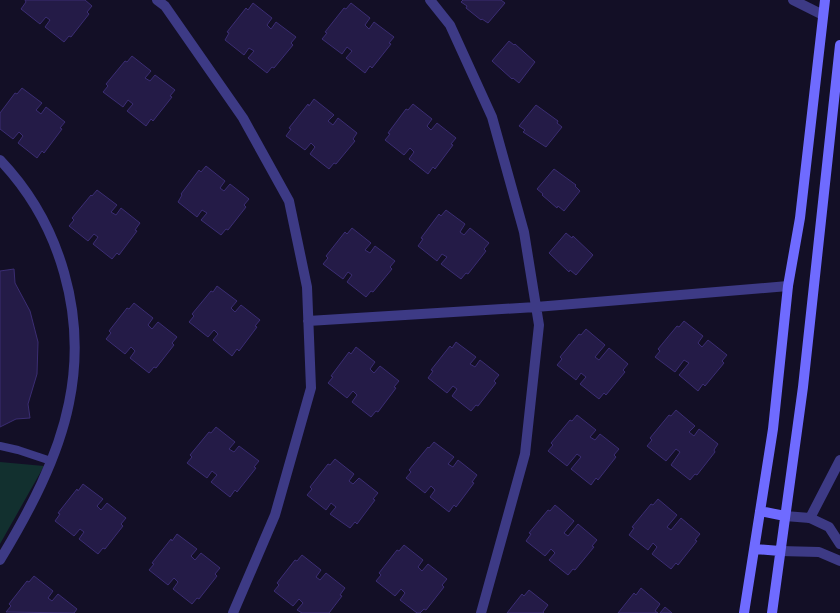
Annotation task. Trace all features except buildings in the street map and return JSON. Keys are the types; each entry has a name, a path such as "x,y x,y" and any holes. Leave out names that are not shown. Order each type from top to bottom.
{"main road":[{"path":"744,613 773,429 788,286 800,218 825,0"},
{"path":"772,613 804,387 840,45"},
{"path":"760,511 785,516"},
{"path":"755,549 780,551"}],"street":[{"path":"157,0 165,6 243,118 289,201 307,287 311,388 276,515 233,613"},
{"path":"430,0 450,25 492,117 524,232 539,325 525,454 481,613"},
{"path":"793,0 823,15"},
{"path":"0,160 11,172 35,205 51,234 64,269 71,302 75,340 73,378 69,403 51,461 37,492 0,560"},
{"path":"308,321 536,307 788,286"},
{"path":"810,518 840,460"},
{"path":"785,516 810,518 829,527 840,544"},
{"path":"780,551 819,552 840,561"}],"lane":[{"path":"0,446 24,451 51,461"}],"green space":[{"path":"0,462 44,466 0,544"}]}
